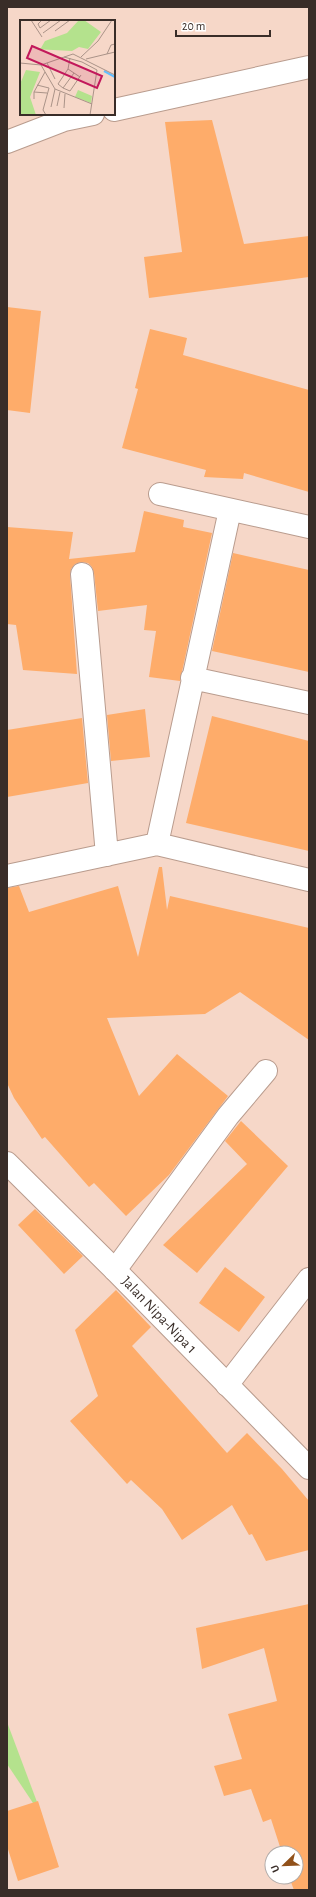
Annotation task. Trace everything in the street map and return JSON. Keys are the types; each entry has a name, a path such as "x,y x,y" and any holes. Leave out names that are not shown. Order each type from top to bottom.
{"street":[{"path":"115,110 309,67"},
{"path":"7,142 64,120 88,115"},
{"path":"160,494 309,527"},
{"path":"157,844 192,678 230,510"},
{"path":"82,574 107,855"},
{"path":"192,678 309,703"},
{"path":"7,876 157,844 309,880"},
{"path":"116,1270 228,1116 266,1071"},
{"name":"Jalan Nipa-Nipa 1","path":"7,1163 116,1270 309,1468"},
{"path":"227,1385 309,1279"}],"green space":[{"path":"7,1722 43,1818 7,1764"}],"building":[{"path":"212,120 244,244 309,236 309,277 149,298 144,257 182,252 165,122"},
{"path":"7,307 41,311 30,413 7,410"},
{"path":"150,329 187,338 183,355 309,390 309,492 244,473 243,479 204,477 206,470 122,448 138,389 135,388"},
{"path":"144,511 184,520 183,527 212,533 180,681 149,677 156,631 144,630 147,605 98,611 92,567 88,563 81,562 75,564 71,569 70,575 77,674 23,670 16,625 7,624 7,527 73,532 69,559 135,552"},
{"path":"233,553 309,570 309,672 212,651"},
{"path":"145,709 150,757 111,761 107,715"},
{"path":"212,716 309,741 309,851 186,823"},
{"path":"82,718 88,783 7,797 7,730"},
{"path":"159,867 162,867 167,910 170,896 309,928 309,1040 240,992 205,1014 107,1018 139,1096 177,1054 228,1096 169,1175 126,1216 94,1183 89,1187 45,1137 42,1139 14,1098 7,1083 7,888 19,886 29,912 118,886 138,957"},
{"path":"241,1121 288,1166 197,1273 163,1245 247,1164 225,1141"},
{"path":"35,1209 83,1256 64,1274 18,1225"},
{"path":"225,1267 265,1297 239,1332 199,1303"},
{"path":"116,1290 151,1327 132,1346 227,1453 247,1433 282,1469 309,1501 309,1550 266,1561 252,1534 249,1535 232,1505 182,1540 162,1509 131,1480 127,1484 70,1421 98,1396 75,1330"},
{"path":"309,1604 309,1890 294,1890 292,1885 304,1885 304,1845 279,1845 271,1819 263,1822 251,1789 224,1796 214,1766 242,1759 228,1714 277,1701 264,1648 202,1669 196,1628"},
{"path":"38,1801 59,1867 18,1881 7,1846 7,1811"}]}
